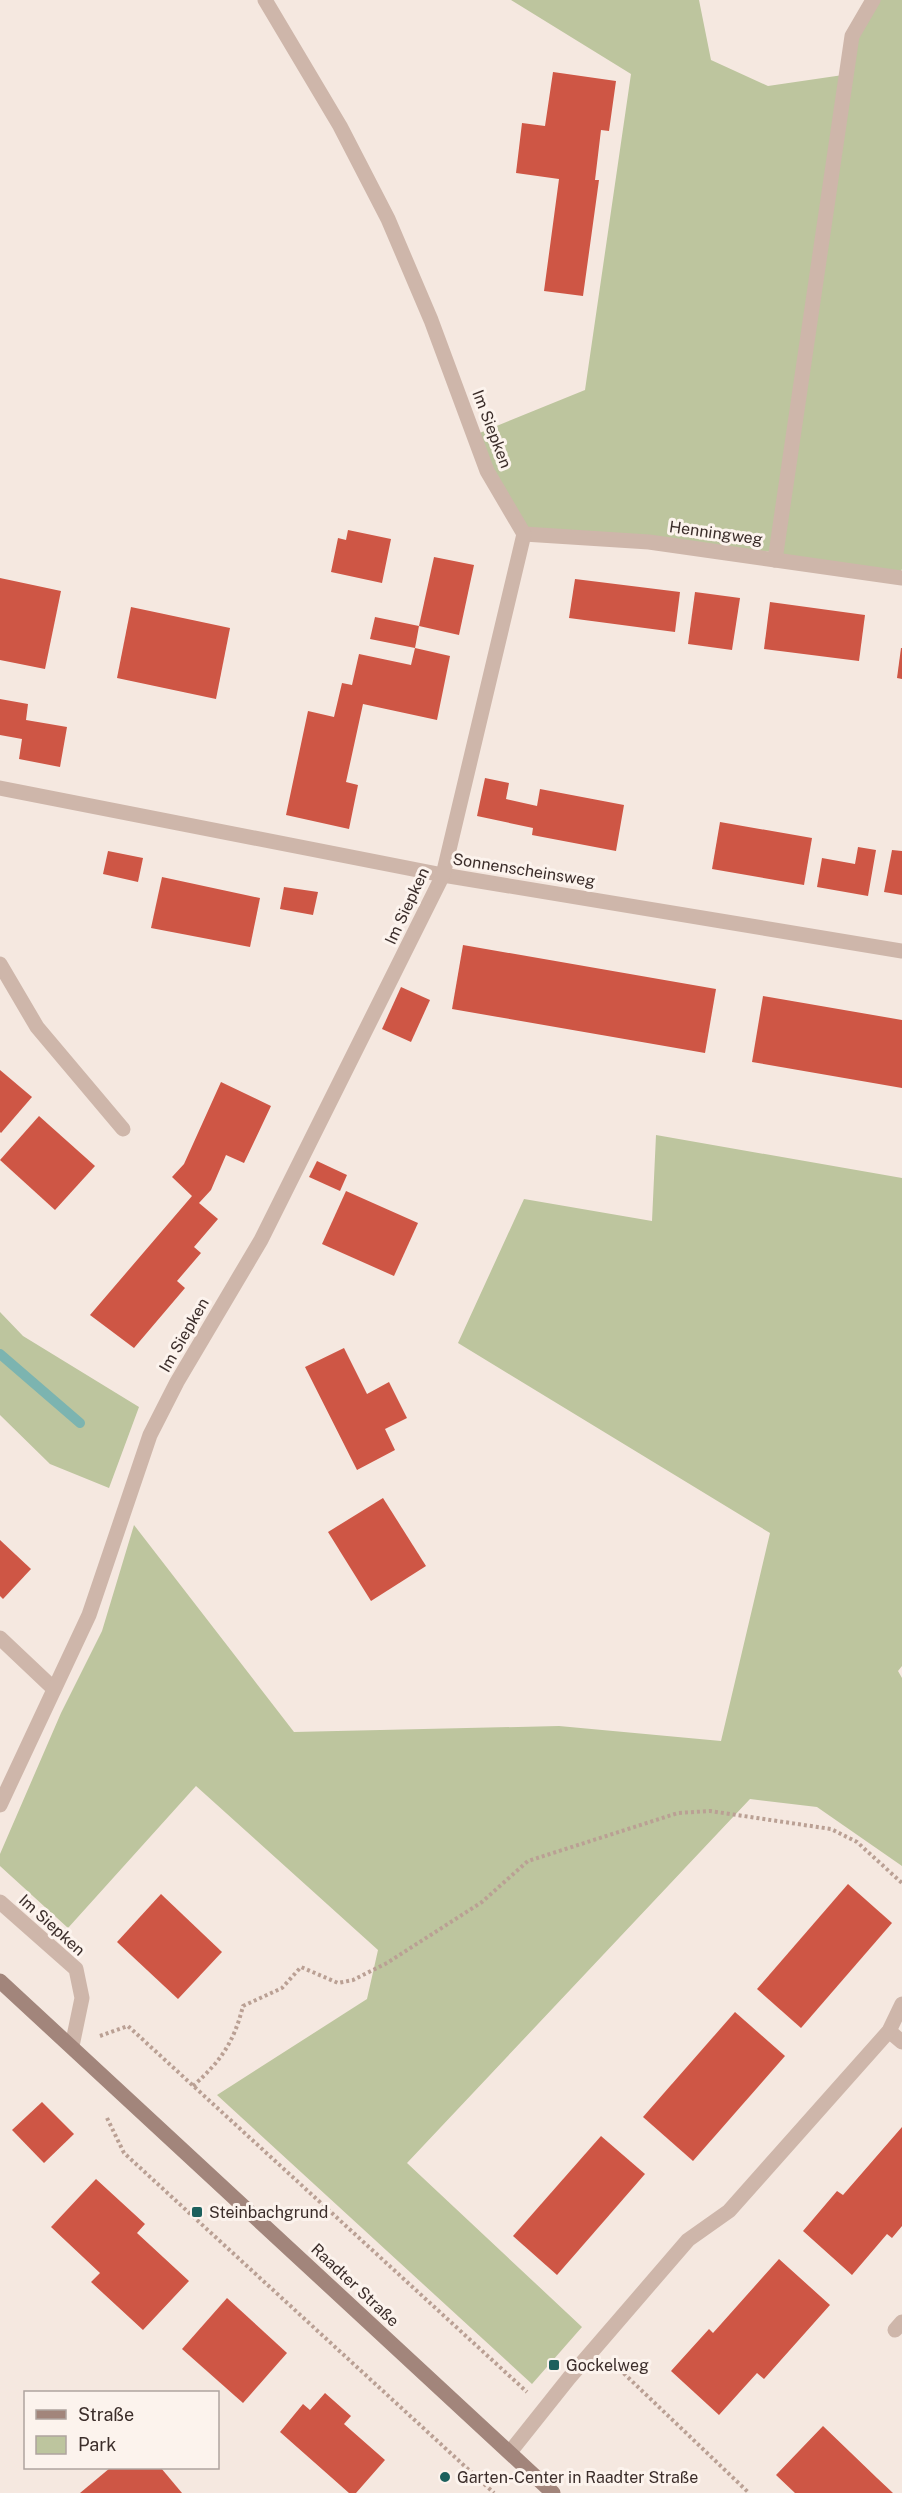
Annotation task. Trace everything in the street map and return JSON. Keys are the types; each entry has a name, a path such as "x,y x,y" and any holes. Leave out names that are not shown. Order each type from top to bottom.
{"main road":[{"name":"Raadter Straße","path":"0,1981 553,2493"}],"street":[{"name":"Im Siepken","path":"0,1805 89,1614 150,1436 177,1382 261,1240 443,875 524,534 487,471 431,320 388,219 340,126 265,0"},
{"path":"775,560 852,36 873,0"},
{"name":"Henningweg","path":"524,534 649,543 902,578"},
{"name":"Sonnenscheinsweg","path":"0,788 443,875 902,951"},
{"path":"0,963 37,1028 123,1130"},
{"path":"0,1638 54,1689"},
{"name":"Im Siepken","path":"0,1902 76,1969 82,1998 72,2046"},
{"path":"510,2452 688,2240 729,2211 889,2031 902,2004"},
{"path":"889,2031 902,2042"}],"path":[{"path":"193,2086 236,2035 243,2006 282,1988 301,1967 338,1983 353,1980 387,1963 482,1902 528,1861 678,1813 710,1811 831,1829 857,1842 902,1883"},
{"path":"125,2027 128,2026 164,2057 545,2409"},
{"path":"104,2112 124,2152 495,2493"},
{"path":"614,2364 749,2493"}],"green space":[{"path":"511,0 699,0 711,60 768,86 843,75 772,552 526,529 490,471 477,434 585,390 631,74"},
{"path":"875,0 902,0 902,569 898,578 775,560 854,36"},
{"path":"656,1135 902,1178 902,1666 898,1671 902,1678 902,1866 817,1807 750,1799 407,2163 582,2327 532,2384 217,2095 367,1999 378,1950 196,1786 68,1928 0,1866 0,1854 61,1713 102,1631 134,1525 294,1732 559,1726 721,1741 770,1533 458,1343 524,1199 652,1221"},
{"path":"0,1312 23,1336 139,1407 109,1488 50,1464 0,1415"}],"building":[{"path":"553,72 616,81 609,131 601,130 595,180 599,180 583,296 544,291 559,179 516,173 522,123 545,126"},
{"path":"348,530 391,539 382,583 331,572 338,538 346,540"},
{"path":"434,557 474,565 459,635 419,626"},
{"path":"0,578 61,591 45,669 0,660"},
{"path":"575,579 680,592 675,632 569,618"},
{"path":"695,592 740,598 732,650 688,644"},
{"path":"770,602 865,615 859,661 764,649"},
{"path":"131,607 230,628 216,699 117,678"},
{"path":"375,617 419,626 415,648 370,639"},
{"path":"415,648 450,656 437,720 363,704 346,782 358,785 349,829 286,815 308,711 334,717 342,683 352,685 359,654 411,665"},
{"path":"902,648 902,679 897,678"},
{"path":"0,699 28,704 26,720 67,727 60,767 19,759 22,739 0,735"},
{"path":"485,778 509,783 506,799 537,806 540,789 624,805 616,851 532,835 533,828 477,816"},
{"path":"720,822 812,838 804,885 712,869"},
{"path":"858,847 876,850 868,896 817,887 822,858 855,864"},
{"path":"892,850 902,851 902,895 884,892"},
{"path":"108,851 143,858 138,882 103,874"},
{"path":"162,877 260,898 250,947 151,928"},
{"path":"284,887 318,892 313,915 280,909"},
{"path":"463,945 716,989 705,1053 452,1009"},
{"path":"401,987 430,1000 411,1042 382,1029"},
{"path":"763,996 902,1020 902,1088 752,1062"},
{"path":"0,1070 32,1097 1,1133 0,1132"},
{"path":"221,1082 271,1106 244,1163 226,1155 211,1190 199,1203 218,1219 194,1247 201,1253 177,1281 185,1288 134,1348 90,1315 192,1196 172,1177 184,1164"},
{"path":"39,1116 95,1166 55,1210 0,1160"},
{"path":"317,1161 347,1175 340,1191 309,1177"},
{"path":"346,1191 418,1223 394,1276 322,1244"},
{"path":"344,1348 367,1394 389,1382 407,1418 385,1429 395,1450 357,1470 305,1367"},
{"path":"383,1498 426,1566 371,1601 328,1532"},
{"path":"0,1540 31,1569 3,1599 0,1596"},
{"path":"848,1884 892,1923 801,2028 757,1989"},
{"path":"161,1894 222,1952 178,1999 117,1942"},
{"path":"735,2012 785,2056 693,2161 643,2117"},
{"path":"42,2102 74,2134 44,2163 12,2130"},
{"path":"902,2127 902,2226 892,2238 887,2234 852,2275 803,2231 837,2191 843,2195"},
{"path":"601,2136 645,2174 557,2275 513,2236"},
{"path":"96,2179 145,2224 137,2233 189,2281 143,2330 91,2282 100,2273 51,2227"},
{"path":"779,2259 830,2305 764,2379 757,2373 719,2415 671,2371 709,2329 713,2333"},
{"path":"227,2298 287,2353 243,2403 182,2349"},
{"path":"325,2393 351,2416 344,2424 385,2460 356,2493 349,2493 280,2432 303,2404 310,2410"},
{"path":"823,2426 893,2493 795,2493 776,2475"},
{"path":"109,2469 162,2469 182,2493 80,2493"}],"waterway":[{"path":"0,1354 80,1423"}],"place":[{"name":"Steinbachgrund","path":"197,2212"},
{"name":"Gockelweg","path":"554,2365"},
{"name":"Garten-Center in Raadter Straße","path":"445,2477"}]}
